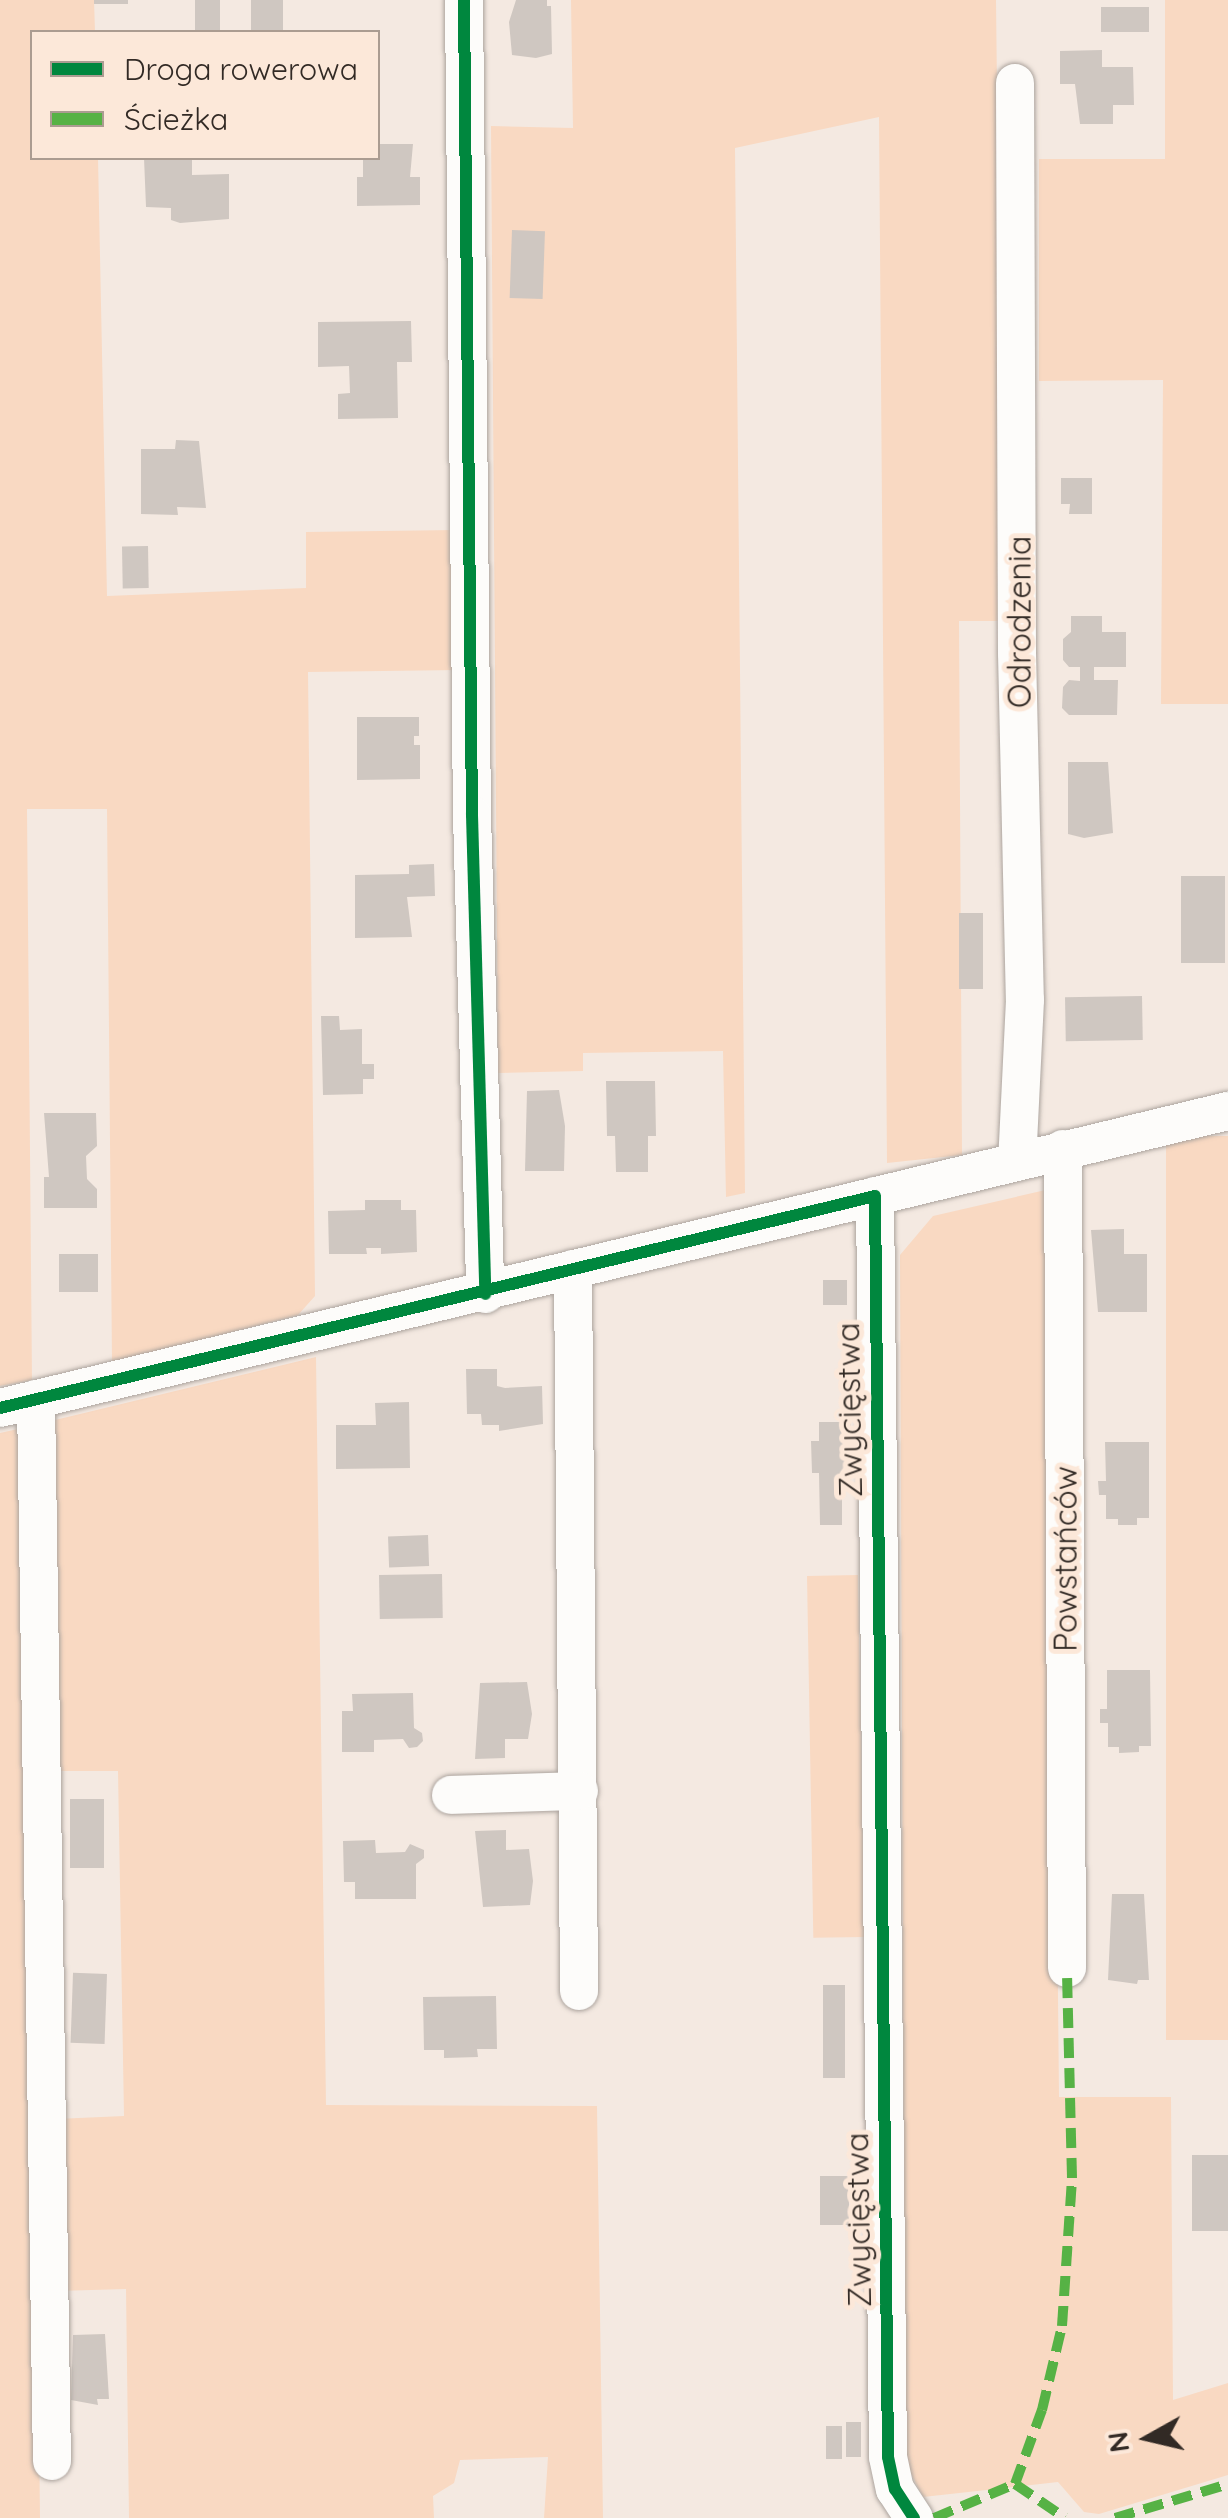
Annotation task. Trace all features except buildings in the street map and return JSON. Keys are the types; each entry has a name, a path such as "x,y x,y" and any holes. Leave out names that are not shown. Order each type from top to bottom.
{"street":[{"path":"464,0 472,834 484,1294"},
{"name":"Odrodzenia","path":"1014,83 1017,653 1026,1000 1017,1162"},
{"path":"0,1408 1228,1111"},
{"name":"Powstańców","path":"1063,1149 1067,1968"},
{"name":"Zwycięstwa","path":"875,1196 888,2457 895,2489 914,2518"},
{"path":"573,1269 580,1991"},
{"path":"36,1398 52,2460"},
{"path":"451,1795 579,1791"}],"shaded area":[{"path":"0,0 94,0 95,30 30,30 30,160 98,160 107,596 306,588 306,532 456,530 458,670 308,672 315,1296 298,1315 112,1363 107,809 27,809 32,1380 0,1386"},
{"path":"571,0 996,0 1003,621 959,621 962,1155 887,1163 879,117 735,148 745,1193 726,1197 723,1051 583,1053 583,1071 498,1073 491,126 573,128"},
{"path":"1165,0 1228,0 1228,704 1161,704 1163,380 1039,381 1039,159 1165,159"},
{"path":"1166,1136 1228,1136 1228,2040 1166,2040"},
{"path":"1050,1189 1059,2097 1171,2097 1173,2400 1228,2383 1228,2475 1099,2514 1084,2512 1058,2482 923,2497 905,2462 900,1255 933,1216"},
{"path":"316,1357 326,2105 597,2106 603,2518 544,2518 548,2457 460,2460 454,2483 433,2496 434,2518 129,2518 126,2289 57,2291 56,2119 124,2116 118,1771 53,1771 51,1421"},
{"path":"27,1427 40,2518 0,2518 0,1433"},
{"path":"858,1575 864,1937 813,1938 807,1576"}],"marked path":[{"path":"1015,2484 1042,2410 1062,2326 1072,2178 1067,1968"},
{"path":"1015,2484 1065,2518"},
{"path":"934,2518 1015,2484"},
{"path":"1115,2518 1228,2484"}],"cycle path":[{"path":"464,0 472,815 485,1294"},
{"path":"0,1408 875,1196 888,2457 895,2489 914,2518"}]}
